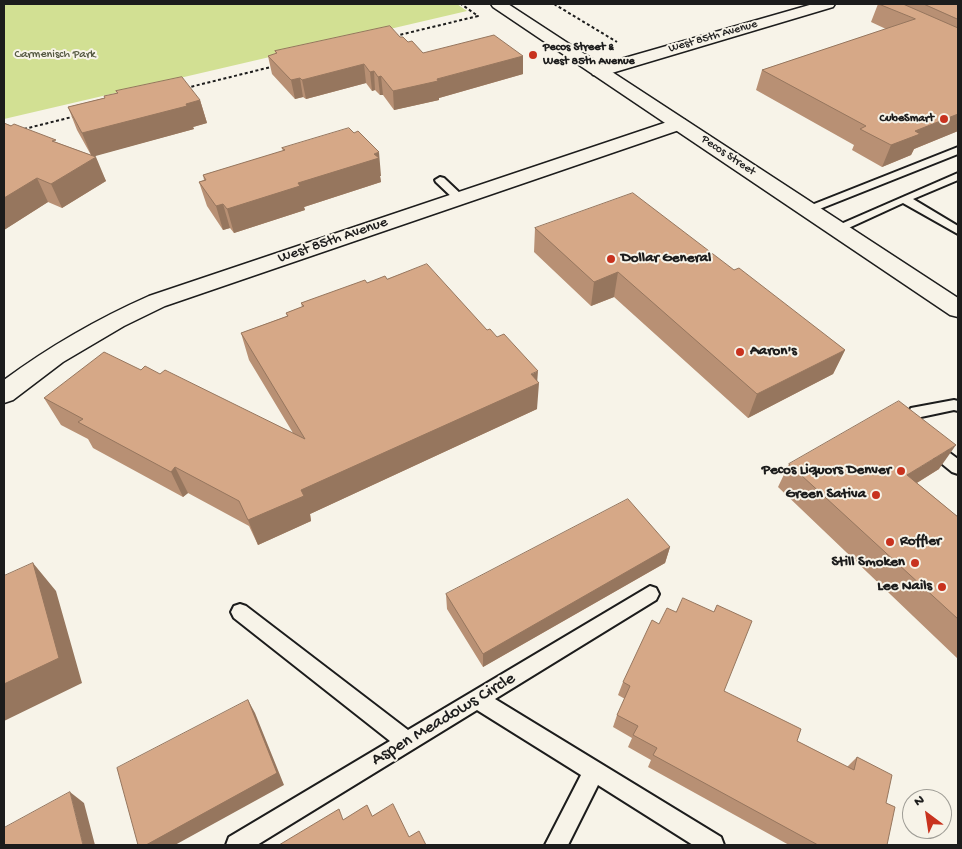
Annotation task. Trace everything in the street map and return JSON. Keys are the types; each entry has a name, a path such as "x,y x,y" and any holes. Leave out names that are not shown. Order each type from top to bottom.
{"street":[{"name":"Pecos Street","path":"498,4 958,309"},
{"name":"West 85th Avenue","path":"599,71 828,4"},
{"name":"West 85th Avenue","path":"4,393 54,356 115,320 157,301 679,124"}],"lane":[{"path":"808,210 958,150"},
{"path":"838,229 958,176"},
{"path":"440,180 459,198"},
{"path":"904,199 958,231"},
{"path":"958,406 954,405 916,412 906,427 958,468"},
{"name":"Aspen Meadows Circle","path":"237,845 650,594"},
{"path":"240,612 407,742"},
{"path":"478,698 713,845"},
{"path":"556,845 594,771"}],"path":[{"path":"388,38 478,16 461,4"},
{"path":"554,4 620,44"},
{"path":"180,90 284,64"},
{"path":"23,129 78,115"}],"green space":[{"name":"Carmenisch Park","path":"4,4 457,4 467,11 4,119"}],"building":[{"path":"879,4 903,4 958,28 958,114 915,131 920,134 891,145 860,129 866,126 762,70 915,19"},
{"path":"924,4 958,4 958,19"},
{"path":"390,26 400,37 403,37 408,42 412,41 423,53 494,35 523,56 437,79 438,81 393,91 381,76 378,77 374,71 370,72 364,64 302,80 300,78 291,80 268,56 277,53 275,51"},
{"path":"182,77 200,100 186,104 187,106 82,133 68,107 105,98 104,96 118,93 116,91"},
{"path":"4,123 11,126 14,124 56,140 52,141 96,157 51,184 37,178 4,198"},
{"path":"349,128 354,133 358,131 379,152 374,154 379,158 298,183 300,186 227,209 223,204 216,206 199,182 206,180 203,175"},
{"path":"633,193 734,270 739,268 845,350 757,394 618,272 594,282 535,228"},
{"path":"427,264 487,330 490,329 497,337 504,334 538,371 531,374 539,383 301,490 304,496 248,520 239,501 175,467 171,472 78,422 83,419 44,398 104,352 141,370 145,366 160,374 165,370 305,439 241,333 288,316 286,313 304,306 301,303 365,280 367,283 385,276 387,279"},
{"path":"899,401 956,445 907,475 958,517 958,619 789,464"},
{"path":"628,499 670,547 483,654 446,594"},
{"path":"33,563 59,658 4,684 4,576"},
{"path":"683,598 714,612 717,605 752,621 724,691 801,729 797,741 854,770 857,757 892,775 886,803 895,807 887,845 818,845 653,755 657,748 633,735 638,726 617,715 630,686 623,682 652,620 659,624 667,608 676,612"},
{"path":"248,700 277,773 146,845 138,845 117,768"},
{"path":"70,792 83,845 4,845 4,828"},
{"path":"393,804 409,837 419,831 426,845 279,845 339,809 343,820 367,805 372,816"}],"place":[{"name":"Pecos Street & West 85th Avenue","path":"533,55"},
{"name":"CubeSmart","path":"944,119"},
{"name":"Dollar General","path":"611,259"},
{"name":"Aaron's","path":"740,352"},
{"name":"Pecos Liquors Denver","path":"901,471"},
{"name":"Green Sativa","path":"876,495"},
{"name":"Roffler","path":"890,542"},
{"name":"Still Smoken","path":"915,563"},
{"name":"Lee Nails","path":"942,587"}]}
